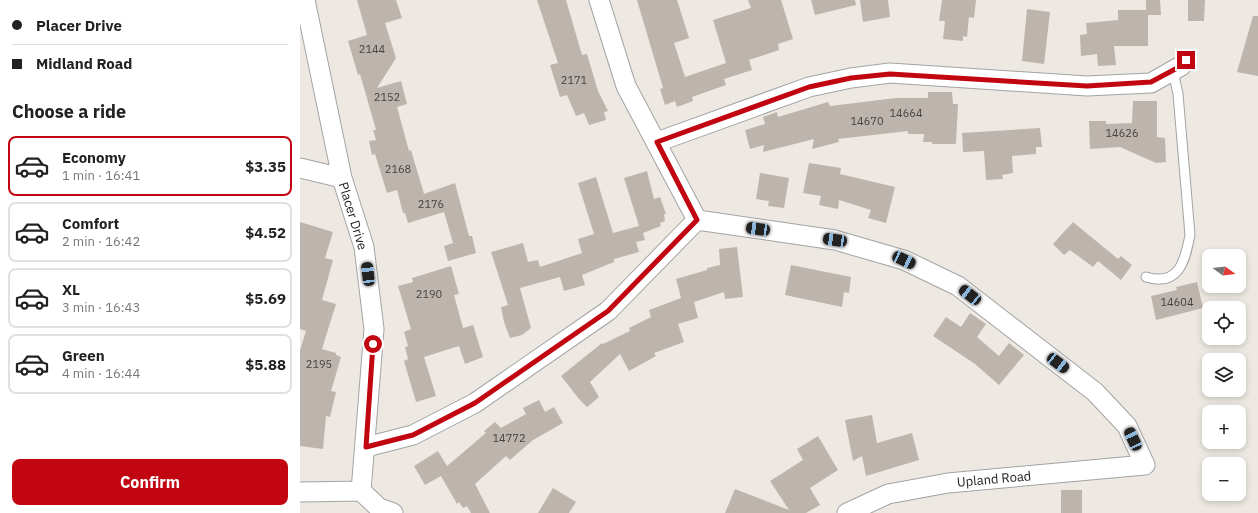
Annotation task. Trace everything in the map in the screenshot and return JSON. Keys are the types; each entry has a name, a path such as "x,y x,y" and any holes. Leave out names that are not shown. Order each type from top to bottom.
{"street":[{"name":"Placer Drive","path":"305,0 342,178 364,247 374,329 362,491"},
{"path":"366,447 413,435 475,403 608,311 697,220 626,86 599,0"},
{"path":"657,142 809,87 851,78 890,74 1087,86 1151,82 1179,66"},
{"path":"300,168 342,178"},
{"name":"Upland Road","path":"697,220 835,240 904,260 958,286 1095,392 1127,426 1145,465 948,483 888,494 847,513"},
{"path":"300,492 362,491 379,508 393,513"}],"lane":[{"path":"1146,277 1157,280 1170,278 1180,268 1186,254 1190,235 1178,94 1179,66"}],"building":[{"path":"357,0 396,0 402,18 385,23 396,58 377,88 401,81 407,104 397,107 409,151 411,150 424,194 455,183 469,236 472,236 476,253 448,261 444,246 453,243 444,212 408,223 405,213 403,213 397,190 387,193 375,154 372,155 369,141 376,140 373,130 376,130 360,74 358,75 348,41 367,35"},
{"path":"537,0 566,0 582,55 587,54 598,91 608,111 604,112 606,120 589,125 584,113 576,116 567,95 560,97 550,65 558,63"},
{"path":"637,0 677,0 689,38 674,43 685,77 726,63 713,20 751,8 748,0 781,0 793,39 778,44 779,50 749,60 752,70 724,79 726,85 692,97 693,101 677,107 675,101 665,105 660,89 663,88"},
{"path":"811,0 855,0 856,5 815,15"},
{"path":"860,0 888,0 890,17 863,22"},
{"path":"942,0 976,0 974,18 969,17 967,37 963,36 963,41 943,39 945,21 939,21"},
{"path":"1146,0 1160,0 1161,15 1148,15 1148,46 1114,46 1116,65 1098,66 1097,54 1081,56 1080,35 1087,34 1086,23 1118,20 1118,10 1146,10"},
{"path":"1188,0 1205,0 1204,21 1188,21"},
{"path":"1027,9 1050,12 1044,64 1022,61"},
{"path":"1253,16 1258,16 1258,76 1237,72"},
{"path":"928,92 952,92 953,104 958,104 956,144 932,144 932,142 923,142 924,134 908,134 908,131 838,139 839,142 812,149 814,139 763,152 764,145 750,149 745,130 765,124 763,117 777,112 778,117 828,102 830,106 896,98 928,98"},
{"path":"1133,101 1157,101 1157,137 1165,138 1166,162 1156,163 1120,147 1090,149 1089,121 1106,121 1106,124 1132,123"},
{"path":"1040,128 1042,147 1036,147 1036,154 1012,156 1013,173 1002,175 1003,179 986,180 984,151 963,152 962,133"},
{"path":"809,163 841,168 840,174 895,187 886,223 868,218 871,210 839,200 838,209 819,205 821,196 803,193"},
{"path":"647,171 654,199 660,197 666,214 664,214 665,221 660,223 661,226 643,233 645,240 636,242 639,252 614,259 614,262 582,275 585,285 564,291 560,277 520,288 531,328 522,335 510,338 504,322 501,307 508,305 491,252 523,243 528,262 538,260 540,267 582,253 578,239 594,234 578,183 596,177 613,233 639,226 624,178"},
{"path":"760,173 789,178 784,208 768,206 769,201 756,199"},
{"path":"300,222 333,232 325,258 333,260 322,300 336,304 322,349 336,353 336,355 341,357 331,391 336,392 330,417 326,416 323,449 300,446 300,350 306,331 300,329"},
{"path":"1073,222 1118,259 1121,256 1132,265 1121,280 1098,261 1093,267 1070,250 1064,255 1053,244"},
{"path":"737,247 743,297 725,299 724,292 694,302 698,318 678,324 684,342 654,353 656,356 629,371 620,354 590,382 599,397 587,407 561,376 602,343 603,344 630,331 629,328 651,317 649,310 681,298 676,279 720,265 719,249"},
{"path":"791,265 851,277 849,293 844,292 842,307 785,295"},
{"path":"451,266 459,294 454,295 463,328 473,325 483,357 465,364 459,346 424,357 436,396 416,402 404,361 408,359 405,347 408,346 404,332 411,329 398,286 413,282 412,278"},
{"path":"1197,282 1202,308 1156,320 1151,296 1177,290 1176,287"},
{"path":"970,313 986,324 977,337 999,356 1009,343 1024,355 999,385 975,364 933,336 946,317 961,327"},
{"path":"539,400 545,412 554,407 563,423 533,440 510,460 506,456 475,484 490,513 471,513 467,506 463,508 459,502 457,504 441,476 425,485 414,466 438,451 447,466 486,433 484,431 495,422 501,428 526,414 523,408"},
{"path":"872,415 877,443 912,433 919,460 866,476 862,456 853,461 845,420"},
{"path":"818,436 838,470 810,488 820,505 806,513 725,513 735,489 789,510 770,481 803,460 797,449"},
{"path":"553,488 576,502 569,513 538,513"},
{"path":"1061,490 1082,490 1082,513 1061,513"}],"route":[{"path":"373,344 366,447 413,435 475,403 608,311 697,220 657,142 809,87 851,78 890,74 1087,86 1151,82 1181,66 1186,60"}]}
